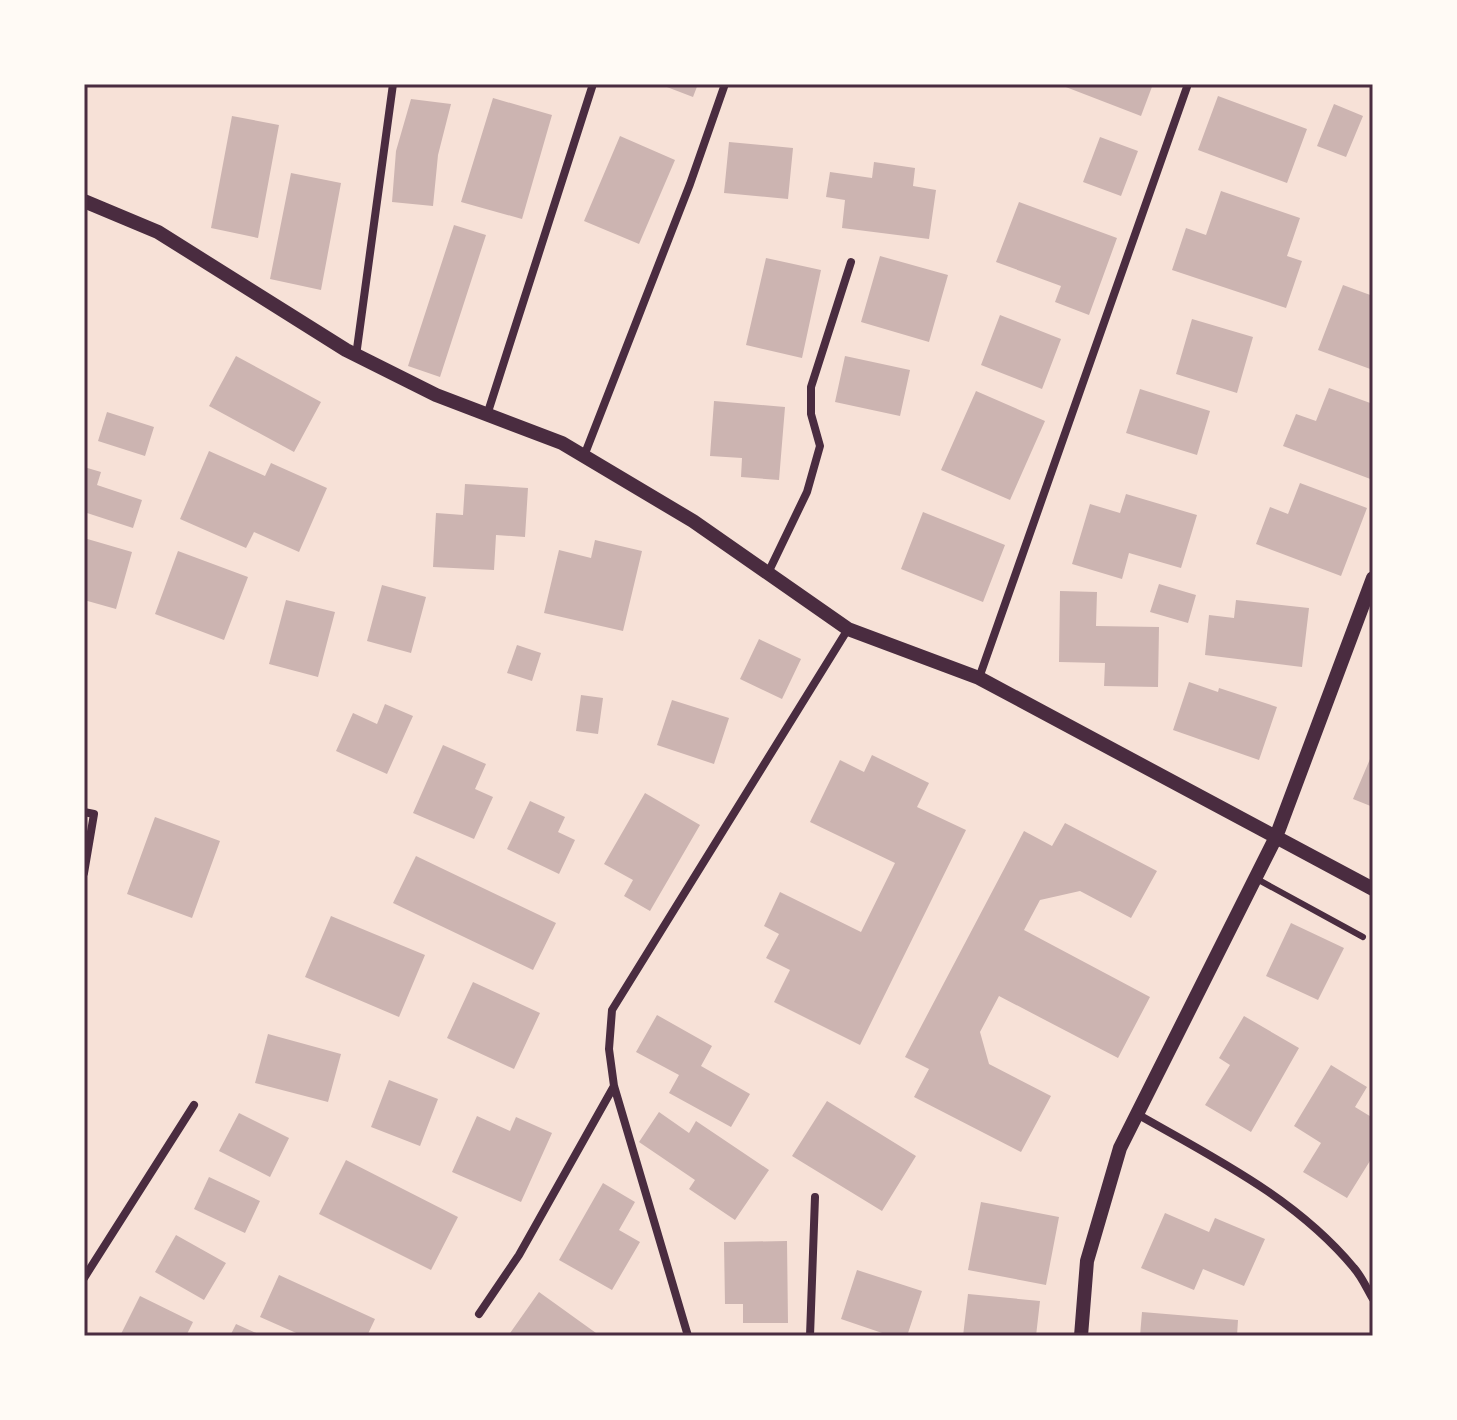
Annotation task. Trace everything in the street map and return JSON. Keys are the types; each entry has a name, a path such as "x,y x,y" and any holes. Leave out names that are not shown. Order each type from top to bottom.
{"street":[{"path":"356,356 393,84"},
{"path":"487,415 593,84"},
{"path":"584,456 690,184 725,84"},
{"path":"979,678 1188,84"},
{"path":"84,201 158,232 356,356 436,395 562,443 693,521 848,629 979,678 1373,889"},
{"path":"768,573 807,492 820,446 811,414 811,387 851,262"},
{"path":"1081,1336 1087,1261 1120,1148 1276,837 1373,578"},
{"path":"688,1336 614,1086 609,1049 612,1010 848,629"},
{"path":"84,812 94,814 84,873"},
{"path":"479,1314 519,1255 614,1086"},
{"path":"84,1278 194,1105"},
{"path":"1136,1114 1248,1178 1299,1213 1356,1270 1373,1299"},
{"path":"810,1336 815,1197"}],"lane":[{"path":"1255,878 1363,937"}],"building":[{"path":"659,84 698,84 693,97"},
{"path":"1058,84 1153,84 1141,116"},
{"path":"1218,96 1307,129 1287,183 1198,150"},
{"path":"493,98 552,115 522,219 461,202"},
{"path":"411,99 451,104 438,155 433,206 392,202 396,151"},
{"path":"1334,104 1363,116 1346,157 1317,146"},
{"path":"232,116 279,125 258,238 211,228"},
{"path":"620,136 675,160 639,244 584,221"},
{"path":"1100,137 1138,151 1121,196 1083,182"},
{"path":"729,142 793,148 788,199 724,193"},
{"path":"874,162 915,168 913,186 936,190 929,239 842,228 845,200 826,197 830,172 872,178"},
{"path":"291,173 341,183 321,290 270,279"},
{"path":"1221,191 1300,218 1287,256 1302,261 1286,308 1172,270 1186,228 1206,235"},
{"path":"1019,202 1117,238 1089,315 1055,302 1061,286 996,262"},
{"path":"454,225 486,235 440,377 408,366"},
{"path":"880,256 948,275 929,342 861,322"},
{"path":"766,258 821,270 802,358 746,345"},
{"path":"1343,285 1373,296 1373,370 1318,350"},
{"path":"1000,315 1061,339 1042,389 981,365"},
{"path":"1192,319 1253,337 1237,393 1176,374"},
{"path":"236,356 321,402 294,452 209,406"},
{"path":"845,356 910,370 900,416 835,402"},
{"path":"1329,388 1373,404 1373,480 1283,446 1296,414 1316,421"},
{"path":"1140,389 1210,411 1197,455 1126,433"},
{"path":"976,391 1045,421 1010,500 941,470"},
{"path":"714,401 785,407 779,480 741,477 742,458 710,456"},
{"path":"107,412 154,427 145,456 98,441"},
{"path":"209,451 265,476 271,463 327,488 299,552 254,532 246,548 180,519"},
{"path":"84,467 101,472 97,485 142,500 133,528 84,512"},
{"path":"1300,483 1367,508 1341,576 1256,544 1270,507 1288,514"},
{"path":"465,484 528,488 525,537 496,535 494,570 433,567 436,513 463,515"},
{"path":"1126,494 1197,515 1181,568 1129,553 1122,579 1072,564 1090,504 1120,513"},
{"path":"923,512 1005,545 983,602 901,569"},
{"path":"84,538 132,552 116,609 84,600"},
{"path":"595,540 642,551 623,631 544,613 559,550 591,558"},
{"path":"178,551 248,577 224,640 155,614"},
{"path":"1159,584 1196,595 1188,623 1150,612"},
{"path":"382,585 426,597 411,653 367,641"},
{"path":"1060,591 1097,592 1096,626 1159,627 1158,687 1104,686 1105,663 1059,662"},
{"path":"286,600 335,612 318,677 269,664"},
{"path":"1236,600 1309,608 1302,667 1205,655 1209,615 1234,618"},
{"path":"759,639 801,659 782,699 740,679"},
{"path":"517,645 541,653 532,681 507,673"},
{"path":"1189,682 1218,692 1219,688 1277,707 1259,760 1173,730"},
{"path":"581,695 603,698 598,734 576,731"},
{"path":"672,700 729,718 714,764 657,745"},
{"path":"385,704 413,716 387,774 336,751 353,713 377,724"},
{"path":"443,745 486,764 475,789 493,797 474,839 413,813"},
{"path":"1373,752 1373,807 1353,799"},
{"path":"872,755 929,783 917,807 966,830 860,1045 774,1002 790,970 766,958 779,934 764,926 780,892 861,932 895,863 810,822 840,760 864,772"},
{"path":"645,793 700,825 650,911 624,896 633,880 604,864"},
{"path":"530,801 565,817 558,832 575,840 559,874 507,849"},
{"path":"155,817 220,841 192,918 127,894"},
{"path":"1065,823 1157,871 1131,918 1080,891 1040,900 1024,930 1150,997 1118,1058 999,996 980,1032 989,1064 1051,1096 1021,1152 914,1097 929,1069 905,1057 1024,831 1052,846"},
{"path":"416,856 556,923 533,970 393,903"},
{"path":"331,916 425,955 399,1017 305,977"},
{"path":"1291,923 1344,948 1318,1000 1266,976"},
{"path":"473,982 540,1013 514,1069 447,1038"},
{"path":"657,1015 712,1046 701,1066 750,1094 731,1127 669,1093 679,1075 636,1052"},
{"path":"1244,1016 1299,1048 1251,1132 1205,1105 1230,1065 1219,1058"},
{"path":"268,1034 341,1054 328,1102 255,1083"},
{"path":"1331,1065 1367,1087 1355,1107 1373,1118 1373,1156 1347,1198 1303,1172 1321,1143 1294,1126"},
{"path":"389,1080 438,1099 420,1146 371,1127"},
{"path":"827,1101 916,1156 882,1211 792,1156"},
{"path":"659,1112 689,1133 696,1121 769,1170 735,1220 689,1189 695,1180 639,1142"},
{"path":"239,1113 289,1138 270,1177 219,1151"},
{"path":"477,1116 510,1131 516,1117 552,1133 521,1202 452,1172"},
{"path":"346,1160 458,1217 431,1270 319,1214"},
{"path":"209,1177 260,1201 245,1233 194,1209"},
{"path":"603,1183 635,1202 619,1230 640,1242 612,1290 559,1260"},
{"path":"981,1202 1059,1217 1046,1285 968,1270"},
{"path":"1165,1213 1209,1232 1215,1218 1265,1239 1244,1286 1203,1269 1194,1290 1141,1268"},
{"path":"176,1235 226,1263 204,1300 155,1272"},
{"path":"787,1241 788,1323 743,1323 743,1304 725,1304 724,1242"},
{"path":"857,1270 922,1291 907,1336 891,1336 841,1319"},
{"path":"279,1275 375,1319 367,1336 303,1336 260,1317"},
{"path":"539,1292 596,1333 594,1336 508,1336"},
{"path":"968,1294 1040,1301 1036,1336 963,1336"},
{"path":"140,1296 193,1322 186,1336 121,1334"},
{"path":"1142,1312 1238,1320 1237,1336 1140,1336"},
{"path":"236,1324 263,1336 230,1336"}]}
